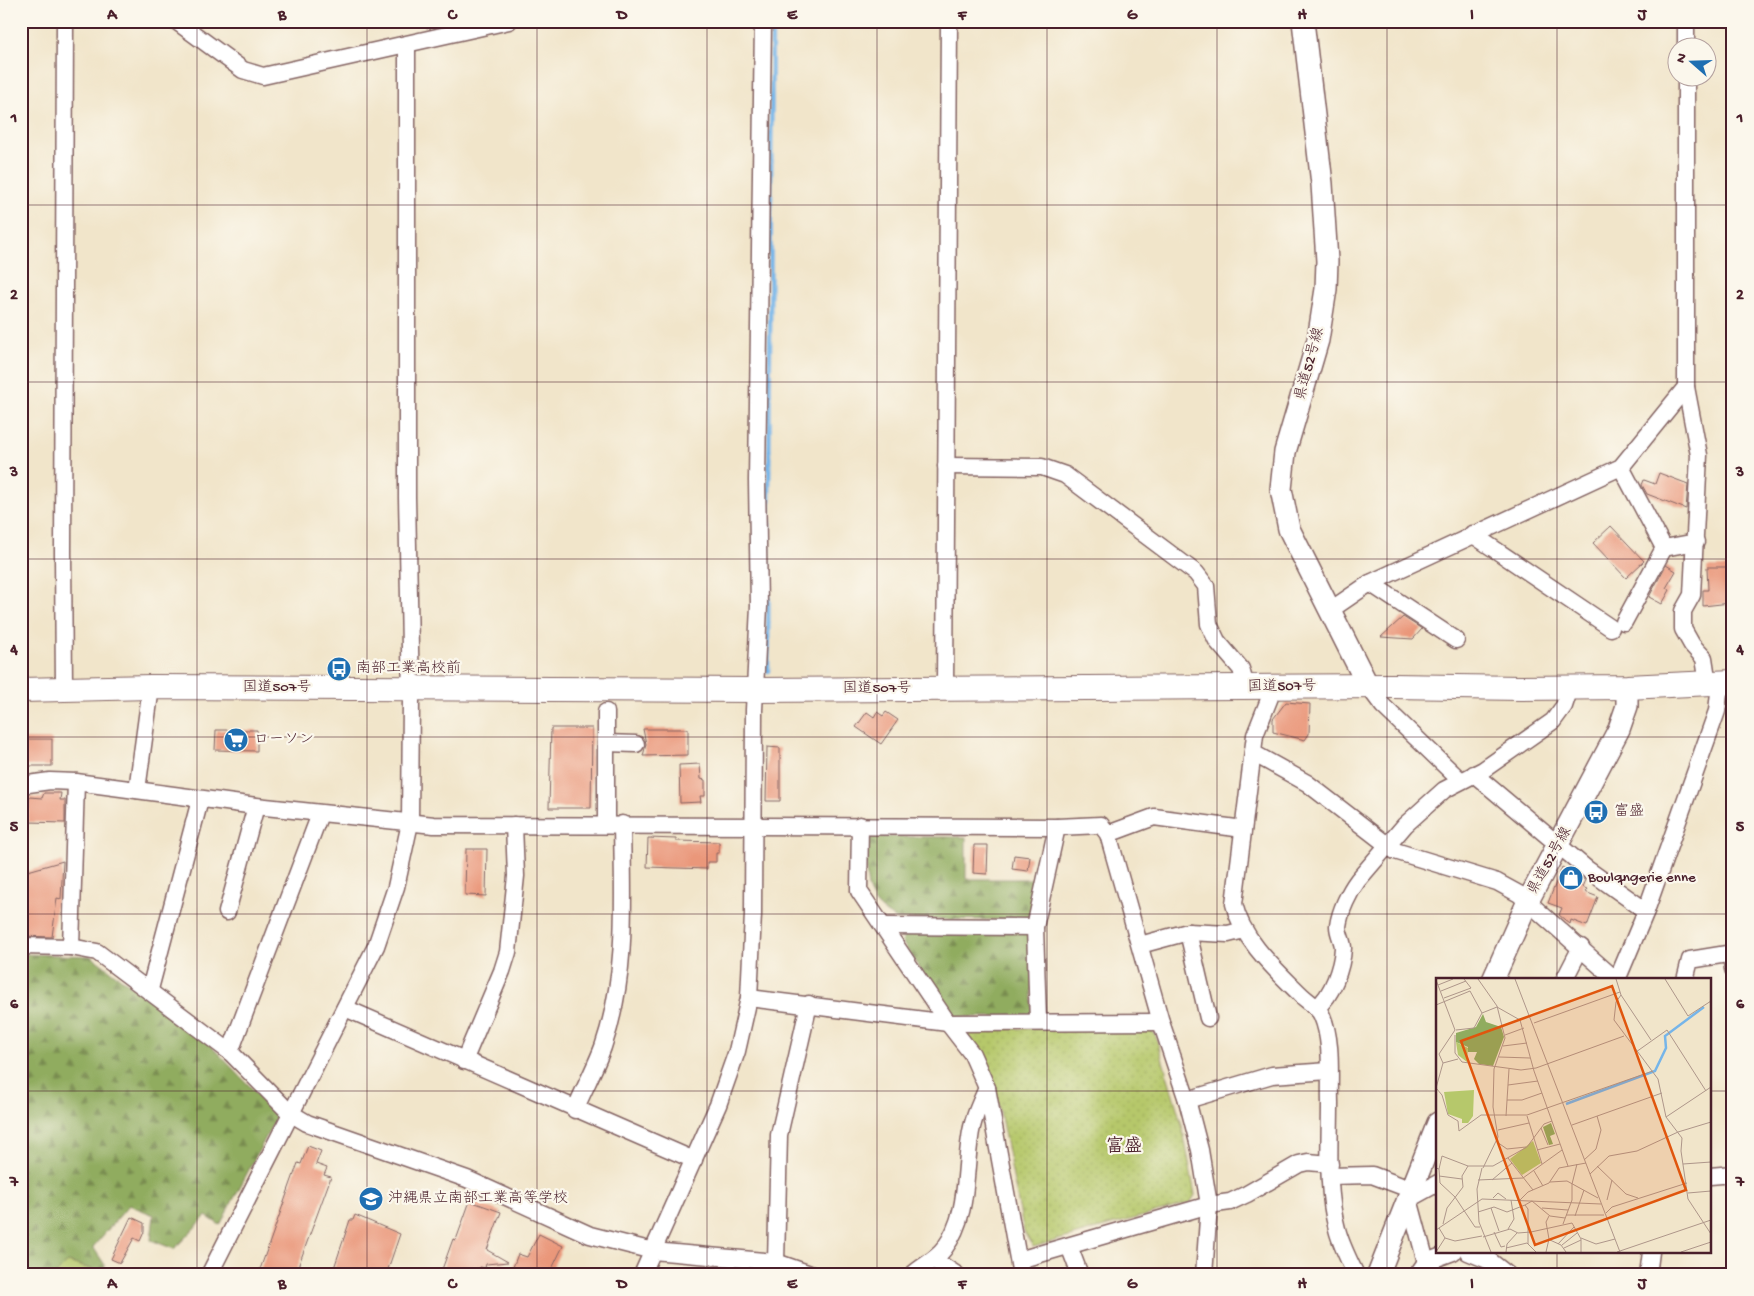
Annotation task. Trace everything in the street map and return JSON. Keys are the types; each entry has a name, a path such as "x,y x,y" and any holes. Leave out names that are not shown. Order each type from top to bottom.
{"highway":[{"name":"国道507号","path":"21,690 151,687 756,690 1368,686 1570,688 1720,683"}],"main road":[{"name":"県道52号線","path":"1303,21 1322,184 1327,261 1326,289 1318,340 1285,452 1281,489 1289,529 1368,686"},
{"name":"県道52号線","path":"1494,978 1528,900 1619,729 1627,706 1627,687"},
{"path":"1378,1275 1436,1128"}],"street":[{"path":"64,688 65,21"},
{"path":"176,21 243,70 263,76 509,21"},
{"path":"642,1275 718,1105 737,1051 749,998 753,914 754,710 759,606 757,481 763,21"},
{"path":"945,688 949,21"},
{"path":"1686,21 1686,38"},
{"path":"210,1275 290,1113 376,946 387,918 410,823 407,498 407,45"},
{"path":"1617,978 1646,910 1717,712 1720,683 1704,658 1692,645 1683,629 1682,611 1692,595 1699,454 1686,387 1686,88"},
{"path":"1329,611 1370,583 1472,534 1621,467 1686,387"},
{"path":"946,466 1042,467 1065,476 1196,573 1206,586 1209,624 1216,641 1241,669 1246,688"},
{"path":"1621,467 1664,548"},
{"path":"1472,534 1618,625 1664,548 1696,542"},
{"path":"1370,583 1456,640"},
{"path":"1368,686 1402,725 1587,869 1646,910"},
{"path":"137,790 151,687"},
{"path":"1274,687 1258,724 1234,904 1237,919 1244,930 1286,980 1308,1002 1318,1007 1326,1030 1330,1071 1332,1208 1337,1230 1356,1275"},
{"path":"1318,1007 1325,1001 1341,960 1343,946 1338,928 1353,887 1386,846 1425,806 1467,776 1539,732 1553,721 1564,706 1570,688"},
{"path":"575,1110 603,1046 615,997 623,939 606,743 606,712"},
{"path":"606,743 636,744"},
{"path":"1253,753 1308,783 1386,846 1410,857 1497,882 1528,900 1614,978"},
{"path":"71,947 76,782"},
{"path":"21,785 76,782 200,800 410,823 1058,827 1101,825 1108,834 1200,1150 1209,1205 1204,1275"},
{"path":"150,990 200,800"},
{"path":"227,912 256,806"},
{"path":"230,1052 320,814"},
{"path":"1108,834 1154,816 1244,830"},
{"path":"464,1061 502,971 508,952 516,876 514,825"},
{"path":"860,825 859,891 972,1054 987,1088 1020,1268 1069,1246 1209,1205 1230,1202 1299,1164 1308,1162 1330,1170 1372,1174 1411,1195"},
{"path":"1038,1022 1035,927 1058,827"},
{"path":"883,926 1035,927"},
{"path":"1140,946 1188,932 1228,934 1244,930"},
{"path":"1188,932 1208,1018"},
{"path":"21,946 71,947 97,952 230,1052 290,1113 307,1123 467,1179 590,1235 653,1250 776,1262 813,1275"},
{"path":"1565,978 1581,947"},
{"path":"1686,978 1690,960 1732,959"},
{"path":"749,998 948,1022 1162,1022"},
{"path":"776,1262 779,1135 809,1004"},
{"path":"345,1008 575,1110 694,1160"},
{"path":"1187,1100 1272,1075 1330,1071"},
{"path":"912,1275 928,1261 934,1260 945,1248 962,1209 966,1191 969,1140 973,1123 987,1088"},
{"path":"1712,1176 1733,1174"},
{"path":"1411,1195 1436,1184"},
{"path":"1411,1195 1422,1269 1449,1254"},
{"path":"1069,1246 1080,1275"},
{"path":"1472,1254 1490,1262 1508,1275"},
{"path":"1648,1275 1651,1254"},
{"path":"934,1260 957,1275"}],"green space":[{"path":"873,837 966,837 966,879 1038,879 1030,915 1025,920 897,919 877,905 868,887 867,841"},
{"path":"906,931 1027,932 1031,936 1032,1012 1027,1017 959,1017 950,1014 902,942"},
{"path":"21,954 91,956 210,1045 271,1108 276,1118 220,1225 206,1216 174,1249 151,1240 154,1215 129,1205 93,1247 105,1265 104,1273 68,1262 55,1275 21,1275"},
{"path":"1149,1028 1155,1034 1182,1125 1195,1195 1190,1203 1033,1247 1024,1232 995,1087 982,1052 961,1029"},
{"path":"68,1262 104,1273 103,1275 55,1275"}],"building":[{"path":"1659,473 1688,484 1686,509 1647,494 1642,485 1644,480 1655,484"},
{"path":"1611,526 1644,561 1626,578 1593,543"},
{"path":"1666,565 1676,571 1666,588 1670,590 1662,604 1649,597"},
{"path":"1707,567 1727,567 1730,603 1703,606 1703,590 1708,590"},
{"path":"1403,617 1422,629 1413,639 1381,637"},
{"path":"1286,702 1310,704 1309,734 1305,740 1273,732 1273,719"},
{"path":"867,712 874,717 877,712 883,716 886,712 898,720 881,744 856,727"},
{"path":"551,728 592,728 591,808 549,808"},
{"path":"643,729 688,729 688,755 643,756 646,744"},
{"name":"ローソン","path":"216,730 257,730 257,751 215,750"},
{"path":"24,739 52,739 52,766 24,766"},
{"path":"767,747 780,748 780,801 766,801"},
{"path":"700,764 701,779 705,780 705,796 700,796 701,802 680,803 679,765"},
{"path":"44,793 61,793 60,800 65,800 65,823 28,822 29,797 42,798"},
{"path":"648,838 719,842 719,853 716,853 716,862 707,862 707,869 647,867"},
{"path":"974,845 988,845 987,874 973,873"},
{"path":"466,849 487,849 486,896 465,895"},
{"path":"1014,855 1030,857 1028,871 1012,869"},
{"path":"63,861 61,899 57,898 52,937 21,936 21,873"},
{"path":"1562,867 1585,880 1582,887 1587,889 1585,892 1598,897 1587,926 1571,920 1570,924 1559,915 1562,908 1548,903"},
{"path":"308,1146 321,1151 316,1164 327,1168 324,1175 331,1177 295,1275 258,1275 298,1163 301,1164"},
{"path":"470,1201 501,1212 487,1250 508,1262 486,1264 485,1268 480,1267 477,1275 440,1275 453,1239 456,1240"},
{"path":"355,1215 400,1234 386,1275 335,1275 336,1272 333,1271 350,1220 353,1220"},
{"path":"131,1217 144,1223 144,1232 140,1241 134,1238 120,1263 111,1259"},
{"path":"539,1234 563,1246 549,1275 510,1275 518,1254 527,1257"}],"waterway":[{"path":"768,671 772,21"}],"place":[{"name":"南部工業高校前","path":"339,669"},
{"name":"ローソン","path":"236,740"},
{"name":"富盛","path":"1596,812"},
{"name":"Boulqngerie enne","path":"1571,878"},
{"name":"沖縄県立南部工業高等学校","path":"371,1199"}],"district":[{"name":"富盛","path":"1124,1147"}]}
